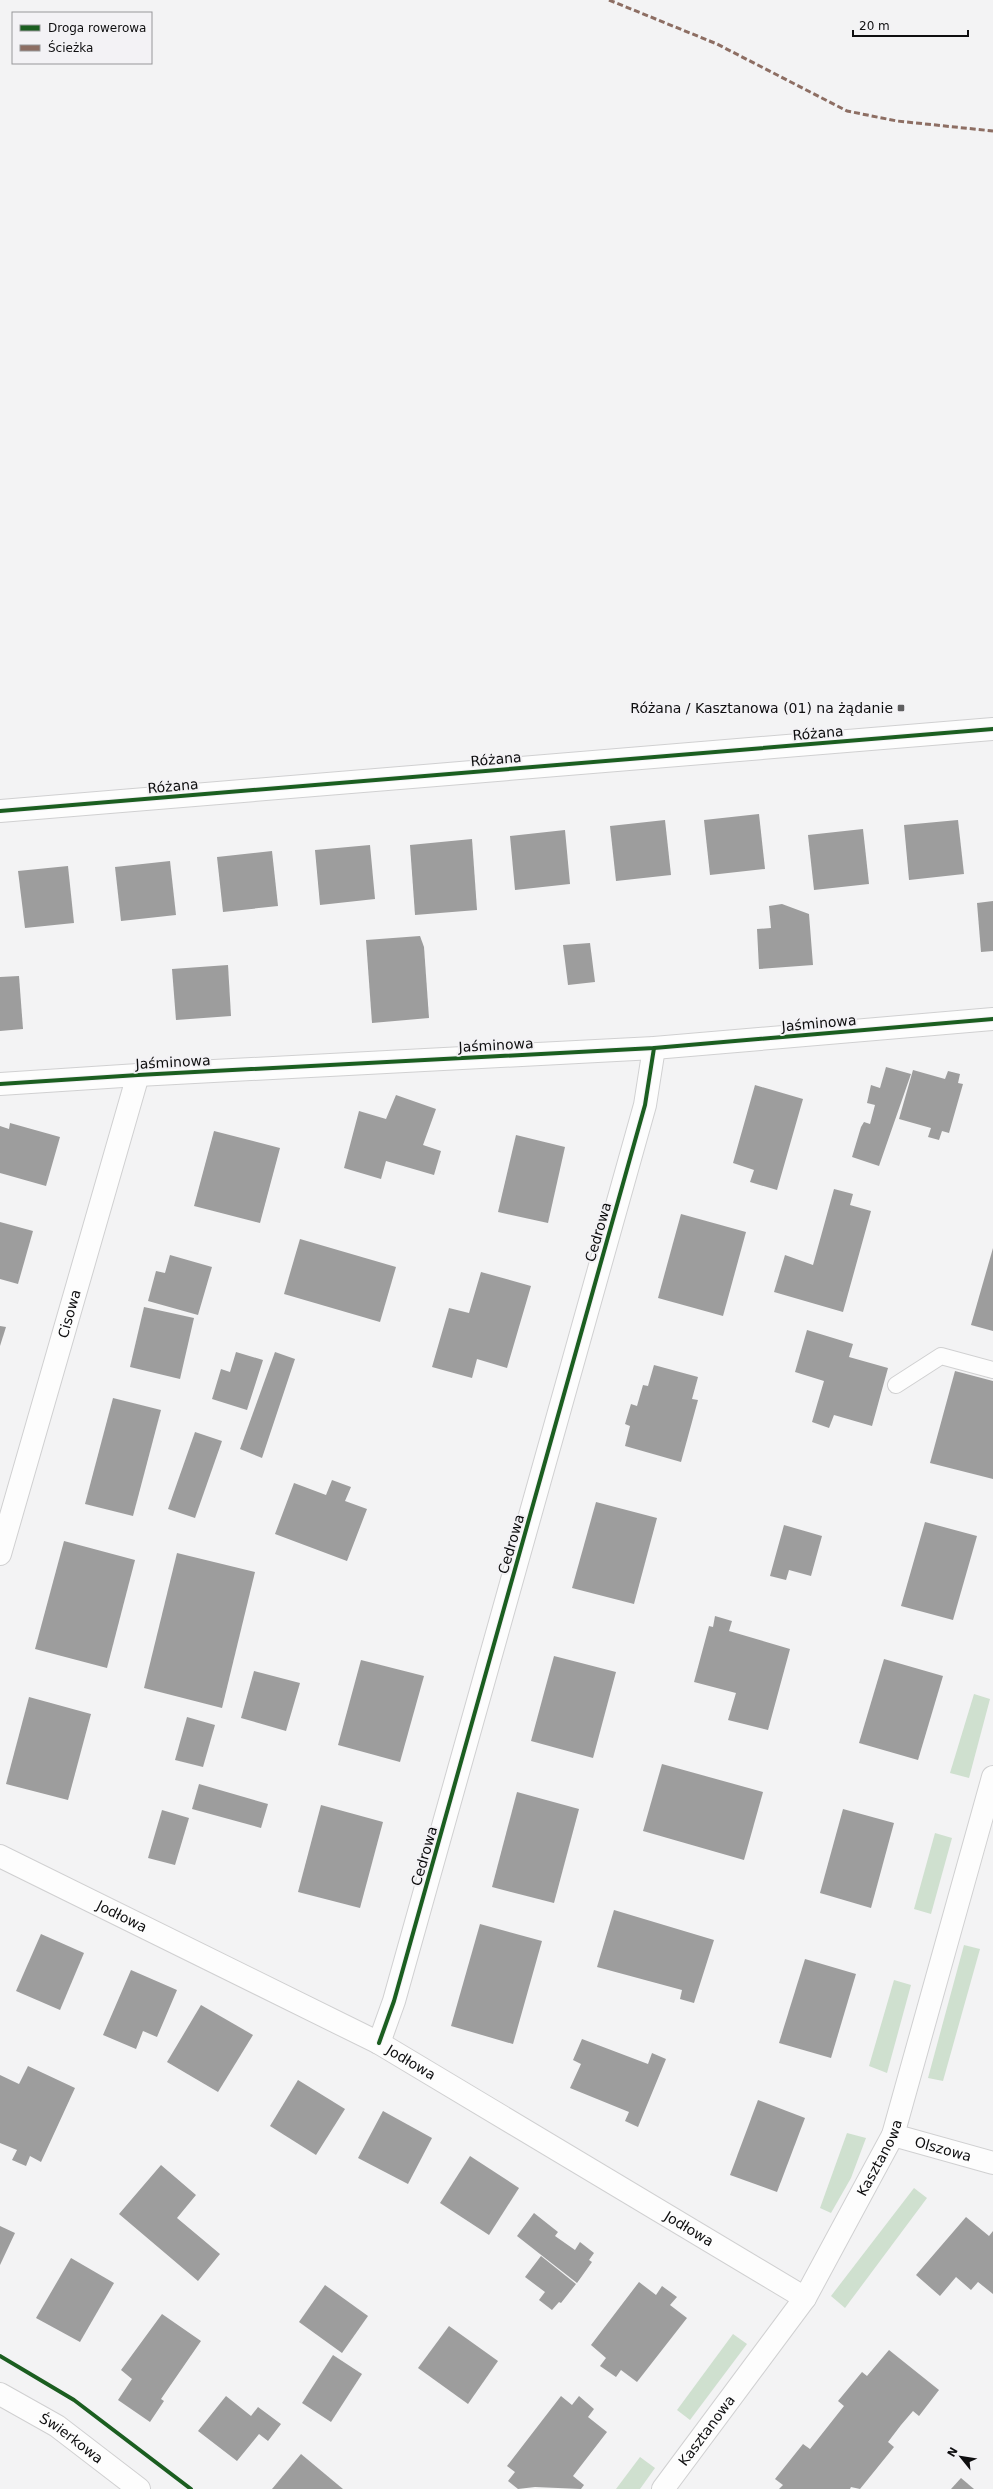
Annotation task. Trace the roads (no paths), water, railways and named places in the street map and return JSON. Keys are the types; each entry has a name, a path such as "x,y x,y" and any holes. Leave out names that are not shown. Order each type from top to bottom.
{"street":[{"name":"Różana","path":"0,811 993,729"},
{"name":"Jaśminowa","path":"0,1084 138,1075 654,1048 993,1019"},
{"name":"Cedrowa","path":"380,2043 394,2001 645,1105 654,1048"},
{"name":"Cisowa","path":"0,1554 138,1075"},
{"name":"Kasztanowa","path":"663,2489 805,2298 893,2135 993,1777"},
{"name":"Jodłowa","path":"0,1856 380,2043 805,2298"},
{"name":"Olszowa","path":"893,2135 993,2163"},
{"name":"Świerkowa","path":"0,2394 57,2426 139,2489"}],"lane":[{"path":"896,1385 941,1356 993,1370"}],"place":[{"name":"Różana / Kasztanowa (01) na żądanie","path":"901,708"}]}
